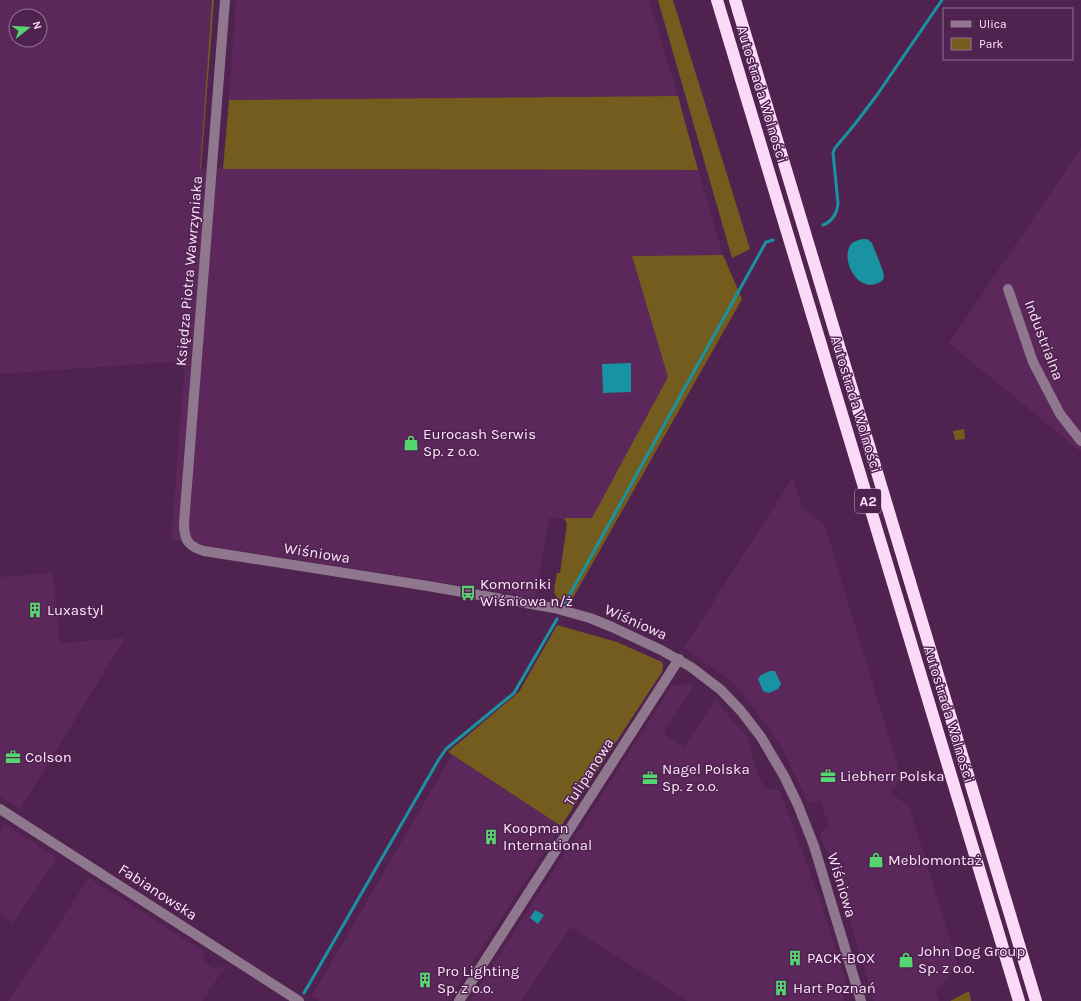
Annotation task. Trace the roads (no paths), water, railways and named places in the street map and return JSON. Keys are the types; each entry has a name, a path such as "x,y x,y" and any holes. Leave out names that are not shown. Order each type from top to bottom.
{"highway":[{"name":"Autostrada Wolności","path":"717,0 1019,1001"},
{"name":"Autostrada Wolności","path":"734,0 1036,1001"}],"street":[{"name":"Księdza Piotra Wawrzyniaka","path":"189,544 185,534 184,522 225,0"},
{"name":"Industrialna","path":"1008,289 1033,362 1060,414 1081,441"},
{"name":"Wiśniowa","path":"189,544 204,551 428,586 554,608 601,622 679,659 712,682 731,700 754,728 781,770 798,805 811,840 861,1001"},
{"name":"Tulipanowa","path":"459,1001 679,659"},
{"name":"Fabianowska","path":"0,809 299,1001"}],"waterway":[{"path":"823,225 832,219 838,203 833,153 835,148 877,95 942,0"},
{"path":"565,603 766,242 773,240"},
{"path":"304,993 439,759 446,749 514,693 557,619"}],"place":[{"name":"Eurocash Serwis Sp. z o.o.","path":"411,443"},
{"name":"Komorniki Wiśniowa n/ż","path":"468,593"},
{"name":"Luxastyl","path":"35,610"},
{"name":"Colson","path":"13,757"},
{"name":"Liebherr Polska","path":"828,776"},
{"name":"Nagel Polska Sp. z o.o.","path":"650,778"},
{"name":"Koopman International","path":"491,837"},
{"name":"Meblomontaż","path":"876,860"},
{"name":"PACK-BOX","path":"795,958"},
{"name":"John Dog Group Sp. z o.o.","path":"906,960"},
{"name":"Pro Lighting Sp. z o.o.","path":"425,980"},
{"name":"Hart Poznań","path":"781,988"}]}
